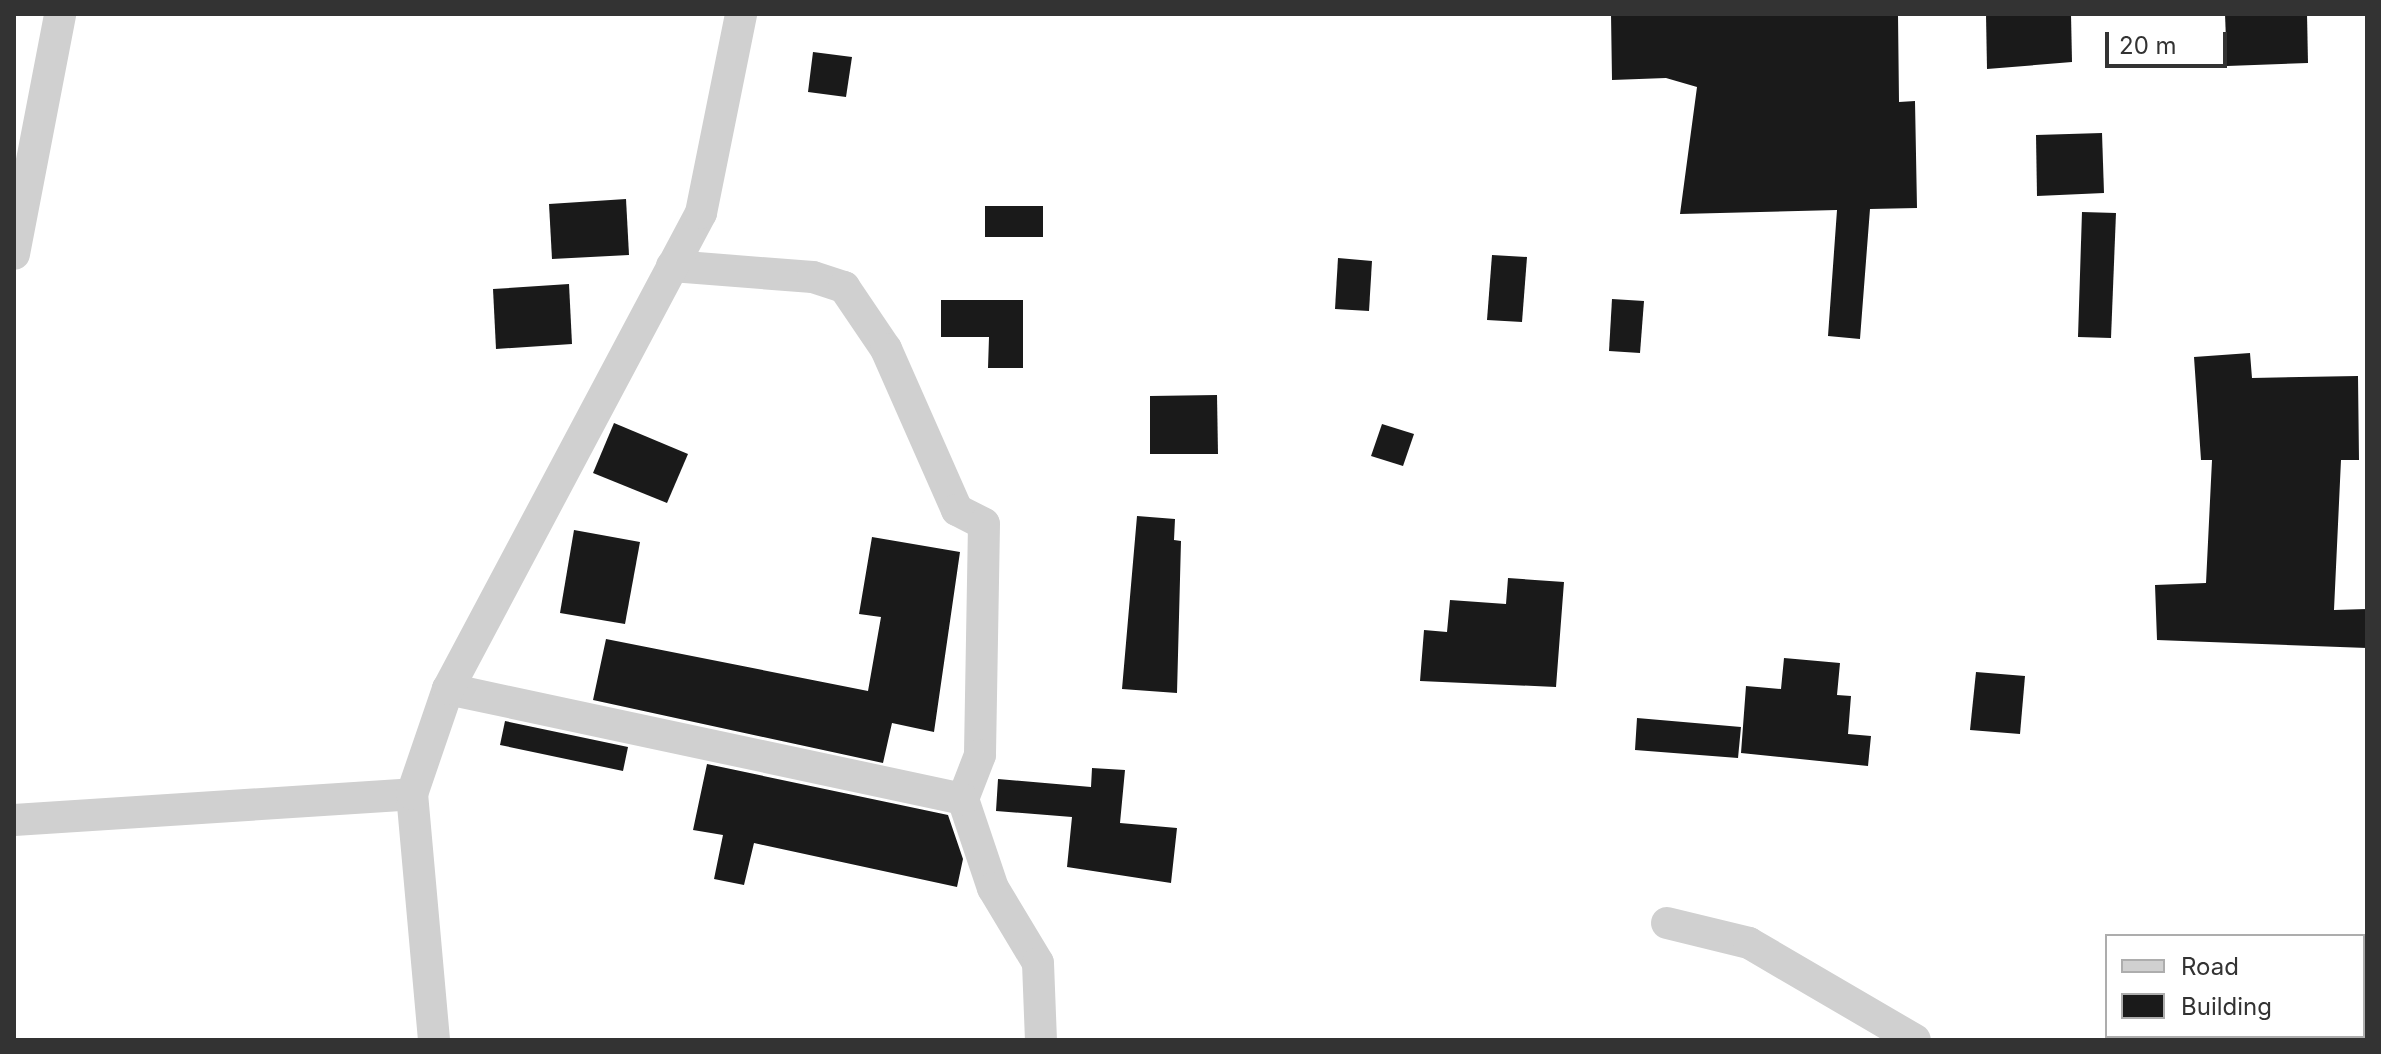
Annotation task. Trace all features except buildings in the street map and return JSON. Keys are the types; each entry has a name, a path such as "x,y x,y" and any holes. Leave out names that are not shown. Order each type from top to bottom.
{"street":[{"path":"14,254 60,14"},
{"path":"434,1040 412,794 448,689 701,213 741,14"},
{"path":"672,266 813,277 844,287 886,349 957,510 984,524 980,755 963,799 993,888 1038,963 1041,1040"},
{"path":"448,689 963,799"},
{"path":"14,820 412,794"},
{"path":"1667,923 1749,943 1915,1040"}]}
